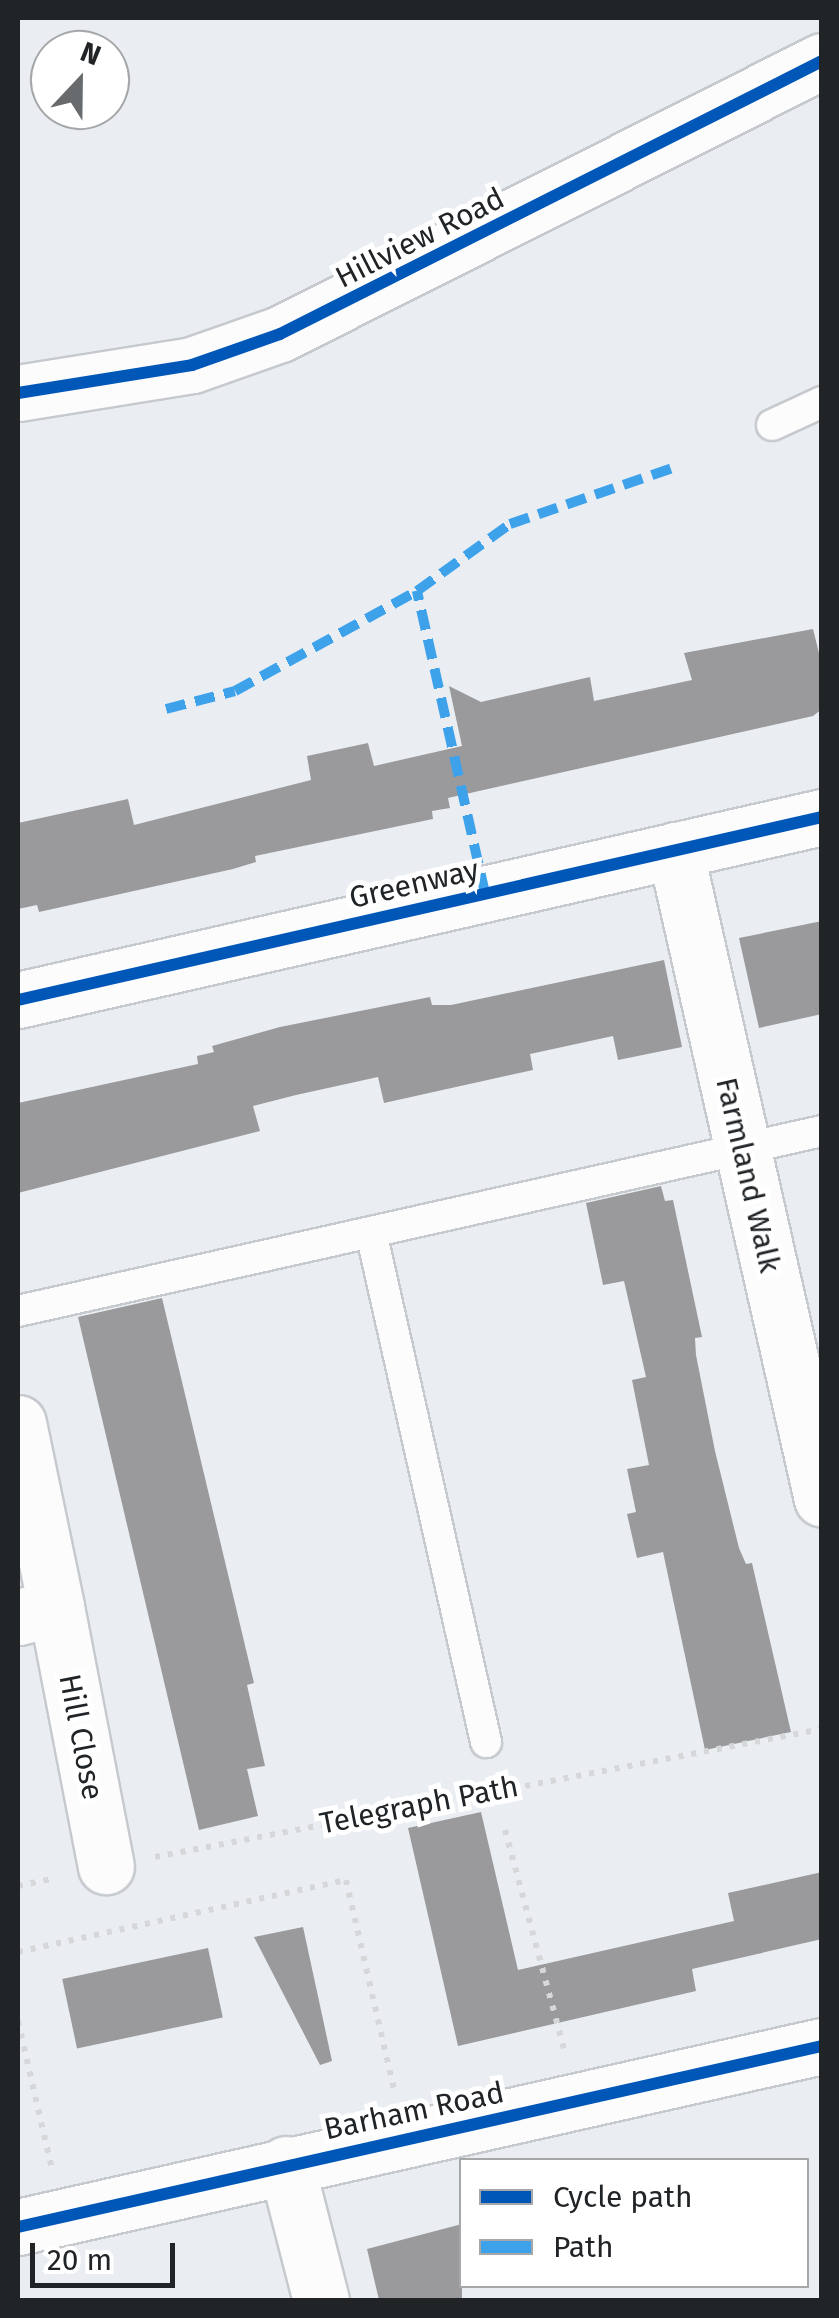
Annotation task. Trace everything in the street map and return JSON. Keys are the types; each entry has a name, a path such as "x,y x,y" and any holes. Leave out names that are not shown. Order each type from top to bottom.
{"street":[{"name":"Hillview Road","path":"18,392 192,364 280,334 822,61"},
{"name":"Greenway","path":"18,1000 822,817"},
{"name":"Farmland Walk","path":"675,850 822,1499"},
{"name":"Hill Close","path":"18,1423 37,1612 106,1866"},
{"name":"Barham Road","path":"40,2222 822,2046"},
{"path":"286,2164 321,2300"}],"lane":[{"path":"772,425 822,402"},
{"path":"18,1312 822,1131"},
{"path":"371,1232 486,1742"}],"path":[{"path":"505,1830 578,2101"},
{"path":"18,2020 40,2222"}],"building":[{"path":"813,629 822,665 822,709 813,716 448,798 450,808 432,811 433,819 255,856 256,862 233,869 39,912 37,905 18,909 18,823 128,799 134,825 311,780 307,756 368,743 374,766 462,746 449,686 481,702 590,677 594,701 692,680 684,653"},
{"path":"822,921 822,1014 759,1028 739,938"},
{"path":"664,960 682,1047 618,1060 613,1036 530,1054 533,1070 384,1103 378,1077 296,1095 253,1106 260,1131 18,1193 18,1103 198,1064 197,1056 214,1052 212,1046 280,1027 430,997 432,1005 451,1005"},
{"path":"661,1186 665,1201 673,1200 702,1337 695,1338 696,1355 715,1451 739,1548 746,1564 752,1563 791,1732 705,1750 663,1552 637,1558 627,1514 636,1512 627,1469 649,1465 632,1380 646,1377 624,1281 603,1285 586,1203"},
{"path":"162,1298 254,1683 247,1685 265,1766 247,1769 258,1816 199,1830 78,1317"},
{"path":"481,1812 518,1970 734,1921 728,1893 822,1872 822,1939 692,1969 696,1991 458,2046 408,1828"},
{"path":"303,1927 332,2061 320,2065 254,1937"},
{"path":"208,1948 223,2017 77,2048 62,1979"},
{"path":"459,2225 462,2300 379,2300 367,2249"}],"marked path":[{"path":"485,893 417,591 510,524 678,466"},
{"path":"166,709 235,691 417,591"}],"cycle path":[{"path":"18,393 192,365 280,334 822,61"},
{"path":"18,1000 822,817"},
{"path":"18,2227 822,2046"}]}
